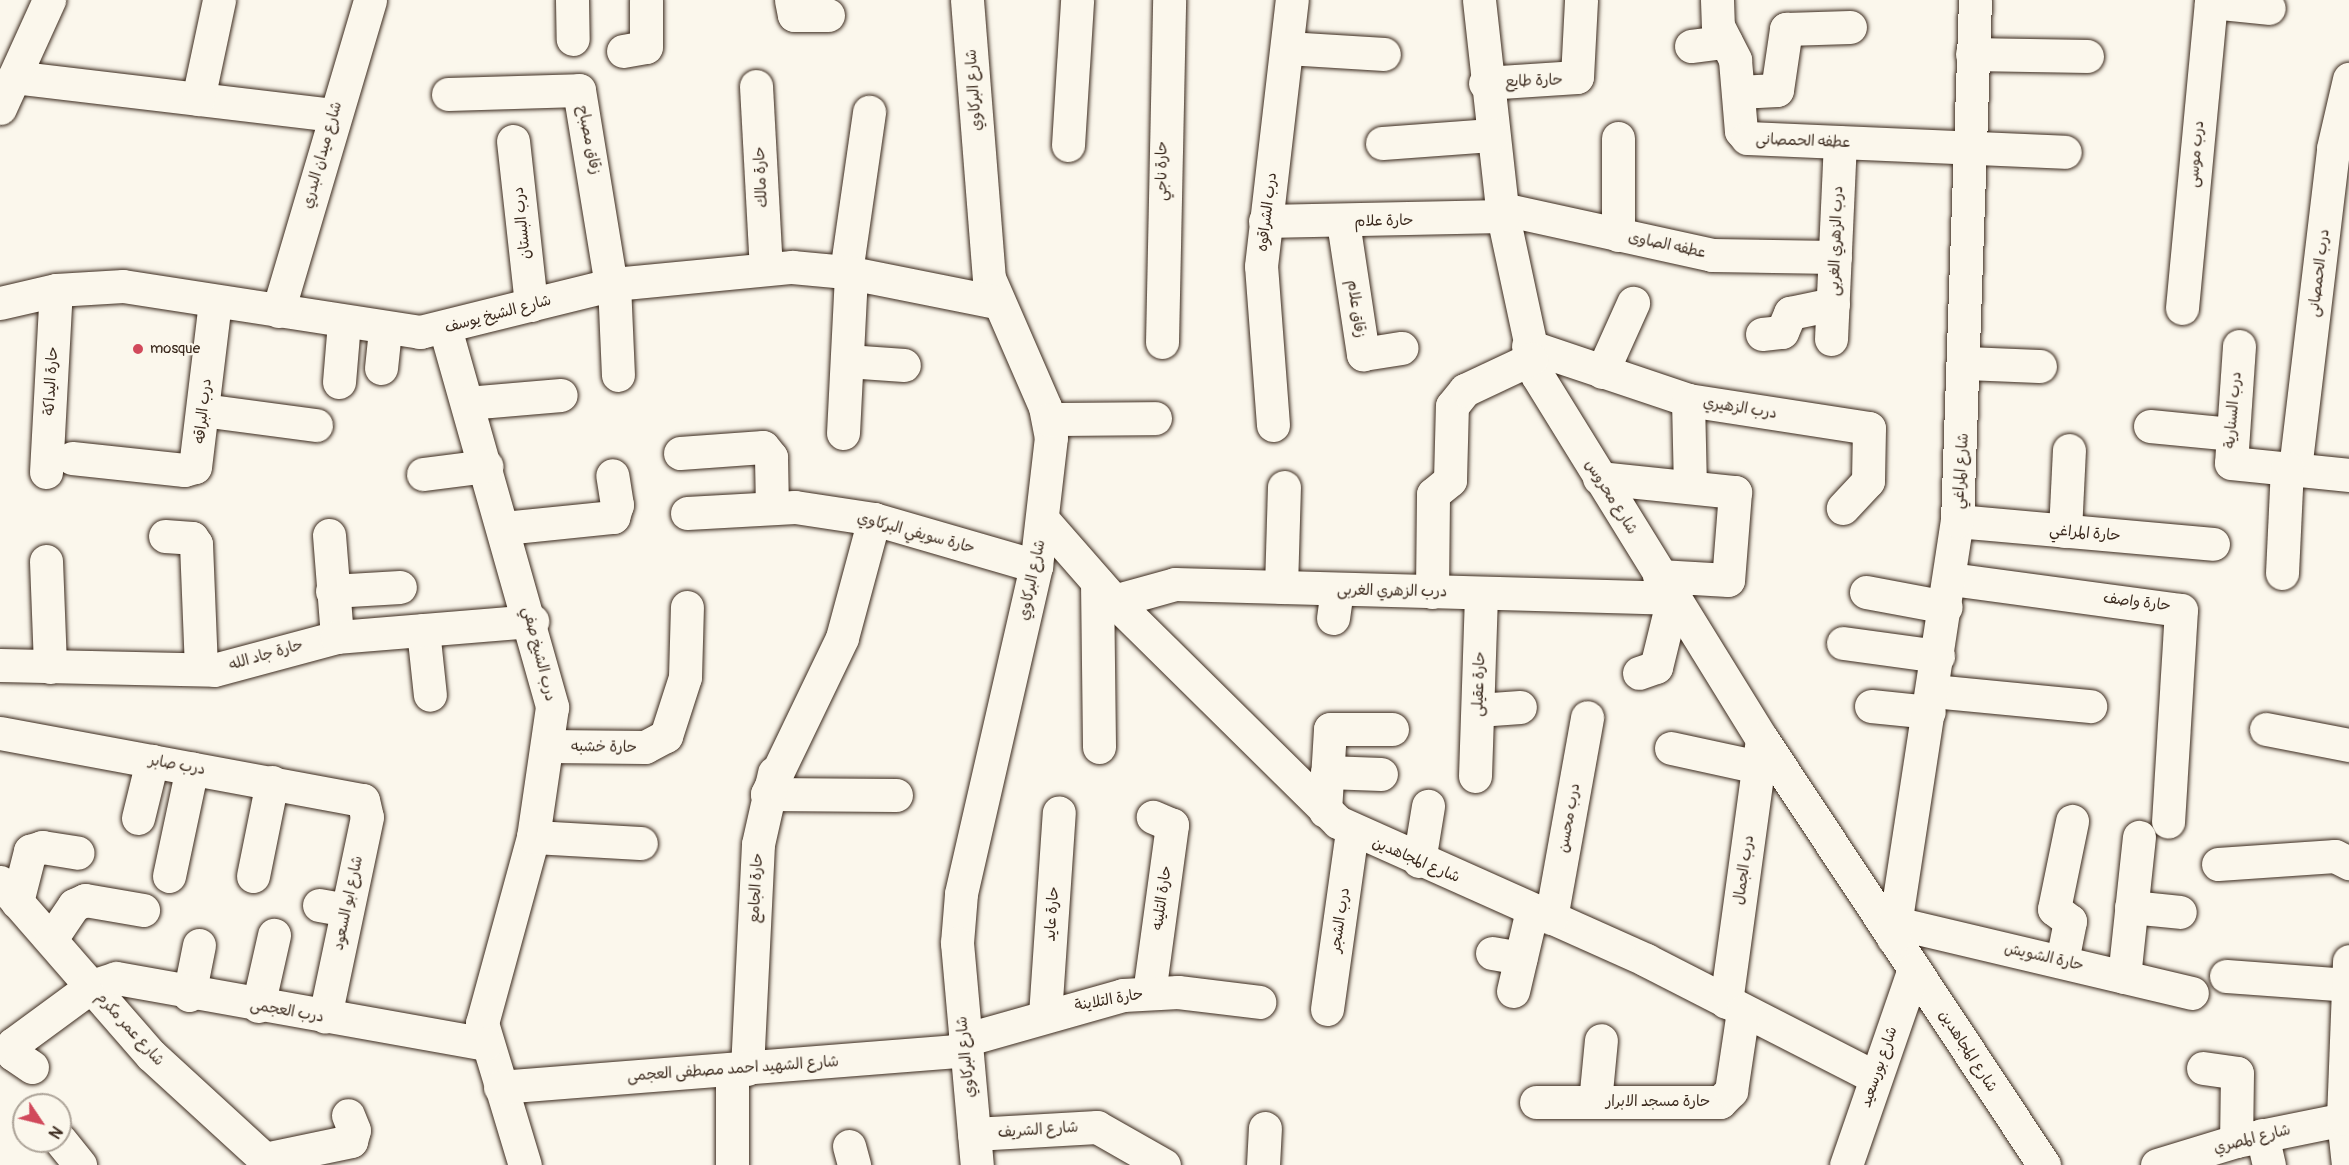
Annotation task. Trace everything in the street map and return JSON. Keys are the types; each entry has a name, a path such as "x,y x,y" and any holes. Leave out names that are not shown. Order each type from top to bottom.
{"street":[{"path":"0,108 48,0"},
{"path":"198,99 219,0"},
{"name":"شارع ميدان البدري","path":"278,311 333,115 370,0"},
{"path":"572,0 573,39"},
{"path":"623,51 646,47 646,0"},
{"path":"791,0 794,15 828,15"},
{"name":"شارع البركاوي","path":"967,0 988,271 996,302 1048,419 1044,521 1036,566 961,894 957,943 975,1150"},
{"path":"1068,145 1077,0"},
{"name":"حارة ناجي","path":"1162,342 1169,0"},
{"name":"درب الشراقوه","path":"1273,425 1261,319 1265,221 1293,0"},
{"name":"شارع محروس","path":"1479,0 1485,82 1503,213 1529,352 1599,478 1666,587 1760,753 1894,930"},
{"name":"حارة طايع","path":"1485,82 1577,77 1581,0"},
{"name":"عطفه الحمصانى","path":"1716,0 1726,42 1735,60 1738,92 1747,138 2065,152"},
{"name":"شارع المراغي","path":"1894,930 1958,521 1965,363 1968,146 1975,0"},
{"path":"2211,1 2270,8"},
{"name":"درب موسى","path":"2182,308 2211,1"},
{"path":"1738,92 1777,90 1786,29 1850,27"},
{"path":"1691,46 1726,42"},
{"path":"1287,48 1384,54"},
{"path":"1972,54 2087,56"},
{"path":"14,77 333,115"},
{"name":"درب الحمصانى","path":"2282,573 2291,469 2335,257 2342,140 2349,79"},
{"name":"حارة مالك","path":"756,86 766,268"},
{"name":"زقاق مصباح","path":"448,94 579,90 612,285"},
{"path":"843,433 848,272 869,112"},
{"path":"1382,143 1492,135"},
{"path":"1618,138 1618,235"},
{"name":"درب البستان","path":"513,141 531,305"},
{"name":"درب الزهري الغربى","path":"1831,339 1840,142"},
{"name":"حارة علام","path":"1265,221 1343,222 1503,213"},
{"name":"عطفه الصاوى","path":"1503,213 1712,255 1835,257"},
{"name":"زقاق علام","path":"1343,222 1363,354 1402,348"},
{"name":"شارع الشيخ يوسف","path":"0,303 56,290 123,286 385,329 445,328 612,285 766,268 848,272 996,302"},
{"path":"612,285 618,375"},
{"name":"حارة اليداكة","path":"56,290 59,465"},
{"name":"درب البراقه","path":"59,465 190,470 199,461 215,301"},
{"path":"1602,372 1633,303"},
{"path":"1762,334 1782,332 1790,313 1833,304"},
{"path":"339,382 344,322"},
{"name":"درب الشيخ صفي","path":"445,328 532,621 552,707 549,746 533,837 484,1002 485,1044 500,1087 521,1164"},
{"path":"381,368 385,329"},
{"name":"درب السنارية","path":"2239,346 2231,434 2231,463 2349,475"},
{"path":"1432,592 1433,494 1450,480 1452,406 1465,390 1529,352"},
{"name":"درب الزهيري","path":"1529,352 1602,372 1688,400 1869,428 1868,481 1844,508"},
{"path":"847,361 904,365"},
{"path":"1965,363 2040,366"},
{"path":"467,403 561,395"},
{"path":"1599,478 1690,485 1688,400"},
{"path":"203,410 316,425"},
{"path":"1048,419 1155,418"},
{"path":"2150,426 2231,434"},
{"path":"680,453 763,447 771,457 772,507"},
{"path":"2065,531 2069,450"},
{"path":"423,474 486,466"},
{"path":"504,528 613,517 617,506 612,475"},
{"name":"درب الزهري الغربى","path":"1106,591 1175,584 1281,587 1335,604 1432,592 1481,593 1666,587 1730,578 1734,492 1690,485"},
{"path":"1281,587 1284,487"},
{"name":"حارة سويفي البركاوي","path":"687,513 772,507 874,519 1036,566"},
{"path":"874,519 842,638 767,794 896,795"},
{"name":"شارع المجاهدين","path":"1044,521 1106,591 1325,811 1352,831 1541,914 1875,1077"},
{"name":"حارة المراغي","path":"1958,521 2213,544"},
{"path":"329,535 337,637"},
{"path":"165,536 192,538 196,544 201,669"},
{"path":"46,561 50,667"},
{"path":"332,591 400,587"},
{"path":"1639,673 1656,668 1666,587"},
{"path":"1099,747 1106,591"},
{"path":"1866,592 1948,593"},
{"name":"حارة عقيلى","path":"1475,776 1481,593"},
{"name":"حارة واصف","path":"1948,593 2181,610 2168,822"},
{"name":"حارة خشبه","path":"549,746 645,747 666,736 686,677 687,607"},
{"name":"حارة جاد الله","path":"0,665 229,668 337,637 532,621"},
{"path":"423,630 430,695"},
{"path":"1843,643 1938,656"},
{"path":"1871,706 1931,702 2090,706"},
{"path":"1478,710 1520,707"},
{"name":"حارة الجامع","path":"732,1165 758,844 767,794 801,714"},
{"name":"درب محسن","path":"1513,991 1506,955 1541,914 1587,717"},
{"path":"1325,811 1330,729 1392,729"},
{"path":"2266,729 2347,736"},
{"name":"درب صابر","path":"0,733 354,798"},
{"path":"1671,748 1760,753"},
{"name":"درب الجمال","path":"1734,1007 1760,753"},
{"path":"138,818 152,761"},
{"path":"169,876 192,768"},
{"path":"1327,772 1380,774"},
{"path":"253,876 272,782"},
{"name":"شارع ابو السعود","path":"325,1017 333,908 368,808 354,798"},
{"path":"1419,861 1428,806"},
{"name":"حارة عايد","path":"1045,1015 1059,812"},
{"name":"حارة التلينه","path":"1149,993 1172,825 1153,817"},
{"path":"2062,961 2070,921 2054,909 2072,821"},
{"name":"درب الشجر","path":"1327,1009 1352,831"},
{"path":"533,837 641,843"},
{"path":"2124,977 2139,837"},
{"path":"9,892 30,851 42,847 78,853"},
{"path":"2218,864 2335,856 2349,863"},
{"name":"شارع عمر مكرم","path":"9,892 151,1055 268,1162"},
{"path":"51,939 74,905 85,900 142,909"},
{"path":"2132,908 2180,912"},
{"name":"شارع المجاهدين","path":"1894,930 1914,969 2044,1165"},
{"name":"حارة الشويش","path":"1894,930 2062,961 2192,993"},
{"path":"258,1006 274,935"},
{"path":"189,995 199,945"},
{"name":"شارع بورسعيد","path":"1846,1165 1914,969"},
{"path":"2226,976 2348,973 2346,1119 2348,1165"},
{"name":"درب العجمى","path":"92,987 103,980 128,979 189,995 485,1044"},
{"path":"32,1066 14,1054 12,1044 92,987"},
{"name":"حارة التلاينة","path":"965,1045 1045,1015 1096,1000 1149,993 1259,1002"},
{"name":"حارة مسجد الابرار","path":"1536,1102 1720,1102 1731,1091 1734,1007"},
{"path":"1595,1102 1601,1040"},
{"name":"شارع الشهيد احمد مصطفى العجمى","path":"500,1087 740,1070 965,1045"},
{"path":"2203,1068 2237,1073 2238,1151"},
{"path":"268,1162 351,1142 354,1130 348,1115"},
{"name":"شارع المصري","path":"2162,1164 2238,1151 2346,1119"},
{"name":"شارع الشريف","path":"975,1150 1097,1127 1164,1165"},
{"path":"1263,1165 1265,1128"},
{"path":"70,1153 80,1165"}],"place":[{"name":"mosque","path":"138,349"}]}
